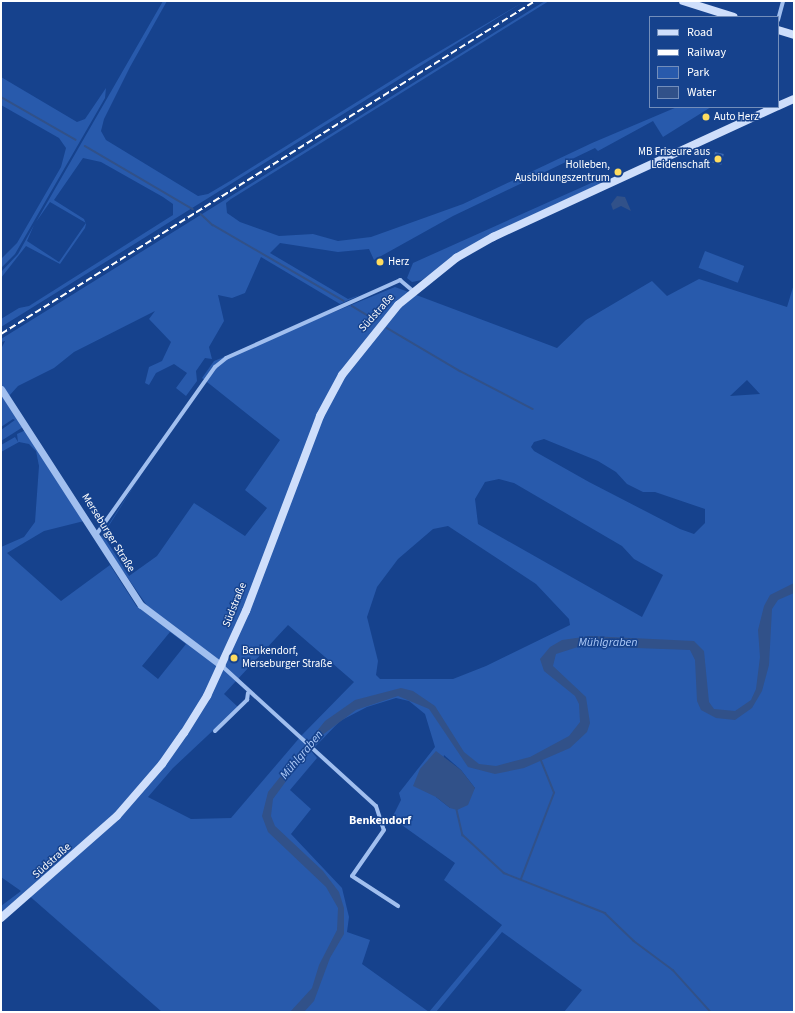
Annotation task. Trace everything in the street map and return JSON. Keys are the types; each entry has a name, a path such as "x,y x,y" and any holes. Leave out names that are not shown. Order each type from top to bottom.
{"main road":[{"path":"683,1 731,16"},
{"path":"779,30 794,35"},
{"name":"Südstraße","path":"779,105 794,99"},
{"name":"Südstraße","path":"1,918 30,896 117,816 144,786 184,733 222,666 320,416 342,375 369,337 413,291 456,258 493,237 773,108"}],"street":[{"path":"779,16 783,1"},
{"name":"Südstraße","path":"95,535 221,362 400,280 413,291"},
{"name":"Merseburger Straße","path":"1,389 141,605 222,666"},
{"path":"222,666 248,693 315,748 376,806 384,830 352,876 398,906"},
{"path":"215,731 247,700 248,693"}],"green space":[{"path":"163,1 167,1 130,67 104,119 101,131 106,140 198,196 208,194 230,181 418,64 525,1 1,327 1,319 19,308 29,306 173,215 173,204 101,162 83,158 54,200 84,219 85,223 50,202 36,222"},
{"path":"545,1 549,1 231,199 226,203 227,213 240,222 279,236 313,234 338,241 371,237 463,204 592,143 675,108 709,108 663,137 653,121 598,151 595,148 453,216 374,260 369,249 338,252 280,243 270,253 348,299 360,295 340,304 261,257 245,293 232,298 218,295 224,321 209,347 212,359 205,358 196,371 197,381 186,396 176,388 187,373 174,364 156,373 149,385 145,383 149,367 162,361 171,342 149,319 155,311 74,352 54,368 18,386 9,396 1,385 1,349 5,341 1,342 1,339"},
{"path":"1,77 77,122 85,119 106,88 105,98 15,254 1,268 1,259 17,243 61,167 66,148 59,138 1,105"},
{"path":"609,175 602,183 489,235 422,280 412,282 407,278 413,263"},
{"path":"86,223 85,228 60,264 26,246 1,278 1,272 18,254 34,225 27,241 59,262"},
{"path":"705,251 744,266 738,283 699,268"},
{"path":"699,279 787,307 794,284 794,1012 564,1012 582,990 502,932 436,1012 429,1012 162,1012 26,893 1,914 1,906 21,891 1,877 1,547 24,537 35,522 39,466 36,451 29,444 19,442 1,452 1,445 15,437 18,442 17,434 26,430 84,521 44,531 7,553 61,601 110,565 137,607 148,607 100,538 146,467 103,535 129,576 157,556 194,503 245,536 267,508 245,490 280,440 202,378 214,361 395,287 557,348 586,320 652,281 667,296","holes":["747,380 760,394 730,396","544,439 598,461 616,472 627,484 643,492 655,492 705,509 705,523 694,534 680,529 589,482 534,451 531,447 534,442","499,479 514,483 622,546 634,559 663,575 642,617 478,524 475,499 485,482","448,526 536,584 569,619 570,625 486,666 453,679 380,679 376,675 378,661 367,617 377,587 398,559 433,529","288,625 354,682 301,736 231,818 191,819 148,797 173,768 238,707 224,694","170,632 186,644 158,679 142,666","396,698 409,701 425,714 435,747 399,793 401,800 392,818 455,863 444,880 502,925 429,1012 362,964 370,940 347,932 349,917 342,888 291,834 311,809 290,790 317,758 311,751 340,721 367,707","444,755 461,770 475,788 450,808 436,797"]},
{"path":"1,391 23,427 1,441 1,430 15,420 13,419 1,427"}],"water":[{"path":"617,196 625,197 631,211 621,206 613,210 611,204"},
{"name":"Mühlgraben","path":"794,583 794,593 778,600 772,609 769,665 762,691 752,708 735,720 716,718 701,710 697,701 695,660 690,650 581,646 556,654 553,666 586,697 590,723 587,732 570,748 524,768 495,774 468,767 429,709 398,696 356,710 317,739 273,799 271,816 275,826 323,871 339,892 344,908 344,934 330,958 314,1001 304,1012 290,1012 312,988 319,965 337,930 338,908 326,887 268,832 262,816 268,792 325,721 355,700 401,688 413,691 435,706 464,752 479,764 496,766 530,757 569,736 580,722 579,704 575,696 544,671 540,659 550,647 562,640 590,636 694,641 704,651 709,702 714,709 735,711 751,700 756,689 760,657 758,630 764,606 770,595"},
{"path":"436,751 461,770 475,788 468,805 457,810 450,808 436,797 413,786 420,769"}],"building":[{"name":"MB Friseure aus Leidenschaft","path":"715,152 724,154 721,165 713,163"}],"waterway":[{"path":"1,97 76,140"},
{"path":"85,146 193,209"},
{"path":"201,214 213,225 344,301"},
{"path":"352,306 375,320"},
{"path":"387,328 460,371 533,409"},
{"path":"521,879 554,793 541,760"},
{"path":"457,810 463,835 504,873 605,913 634,941 673,970 711,1012"}],"railway":[{"path":"1,334 535,1"}],"place":[{"name":"Auto Herz","path":"706,117"},
{"name":"MB Friseure aus Leidenschaft","path":"718,159"},
{"name":"Holleben, Ausbildungszentrum","path":"618,172"},
{"name":"Herz","path":"380,262"},
{"name":"Benkendorf, Merseburger Straße","path":"234,658"}],"district":[{"name":"Benkendorf","path":"380,821"}]}
